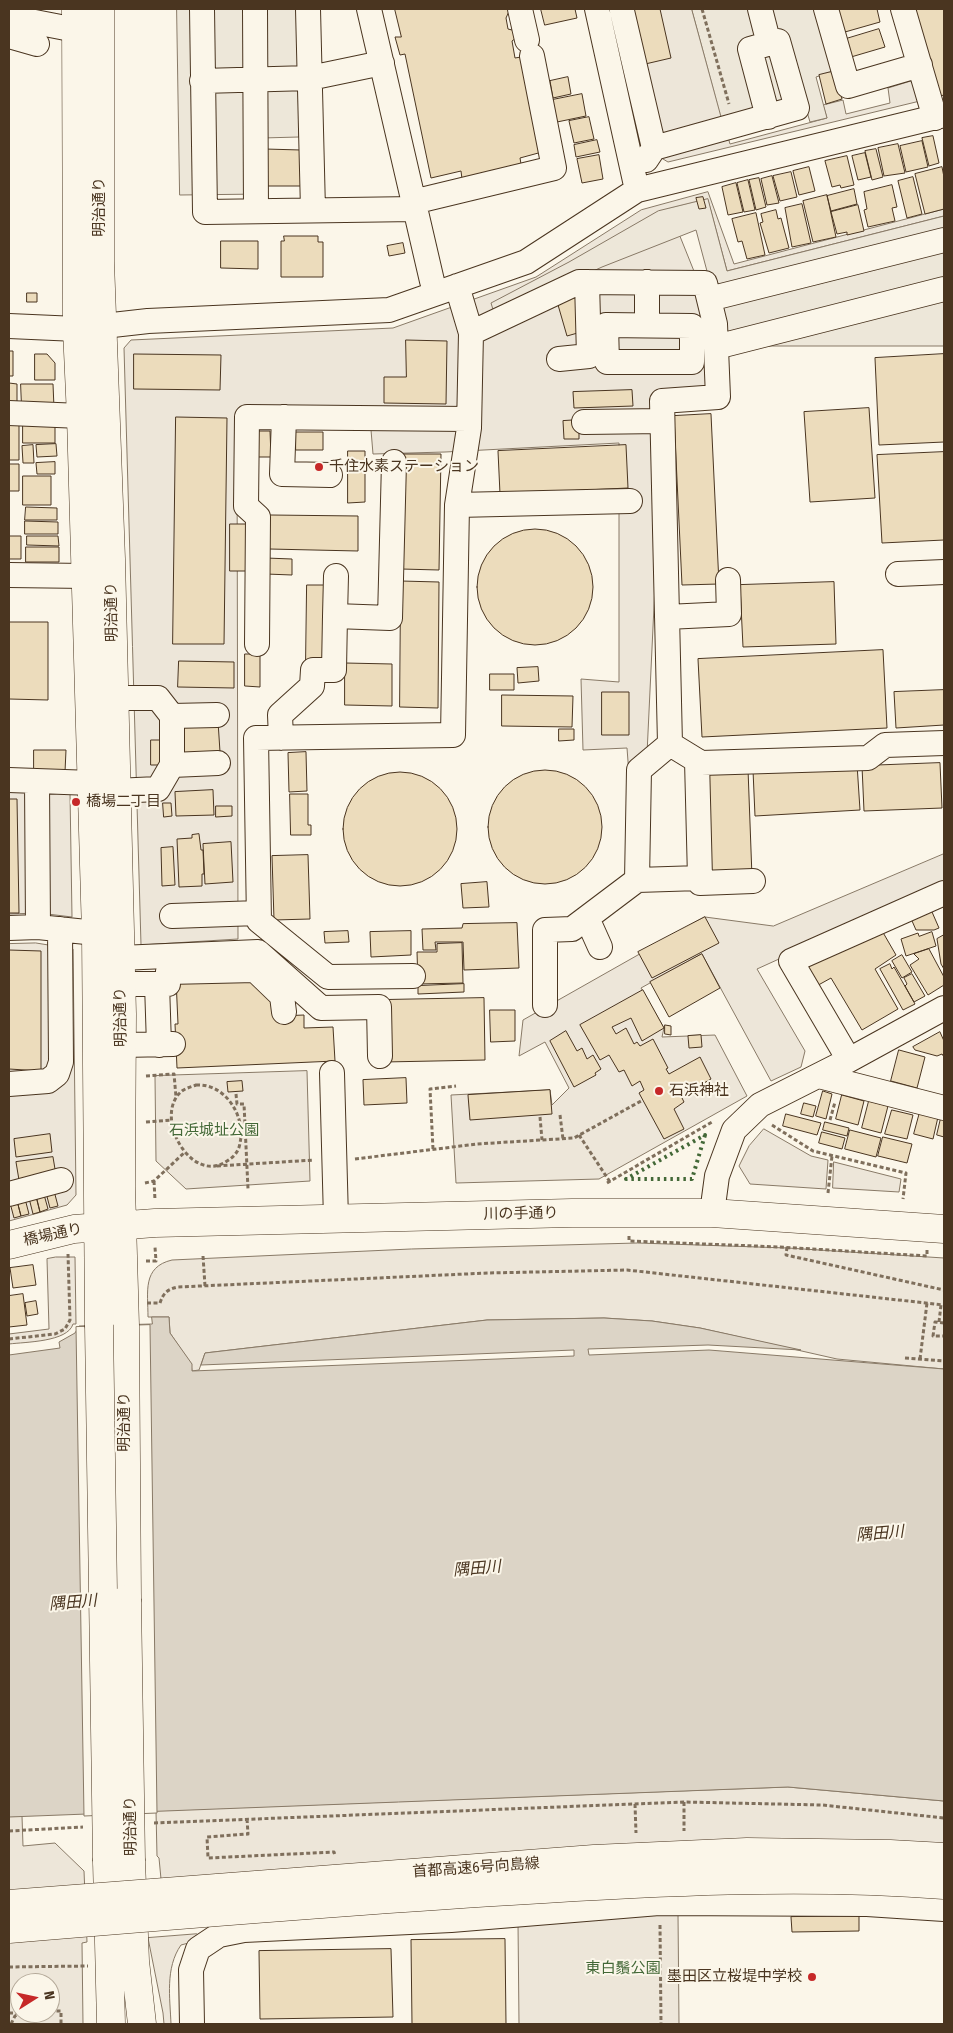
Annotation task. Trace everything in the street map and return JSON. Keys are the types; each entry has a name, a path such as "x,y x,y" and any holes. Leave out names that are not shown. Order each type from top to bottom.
{"main road":[{"name":"明治通り","path":"100,9 100,262 114,698 104,787 96,933 110,1225 112,1326 119,1861 111,2024"},
{"name":"明治通り","path":"76,20 77,329 86,576 120,971 122,1045 110,1225"},
{"name":"川の手通り","path":"110,1225 572,1213 712,1213 936,1238"},
{"name":"橋場通り","path":"9,1245 74,1229 110,1225"},
{"name":"首都高速6号向島線","path":"9,1904 594,1859 747,1852 890,1854 944,1857"},
{"name":"明治通り","path":"119,1861 135,1960 142,2024"},
{"name":"首都高速6号向島線","path":"9,1929 314,1903 596,1886 722,1881 829,1881 944,1886"}],"street":[{"path":"202,9 204,212 313,210 414,205 554,168 520,9"},
{"path":"255,9 256,211"},
{"path":"308,9 313,210"},
{"path":"369,9 414,205 447,290 471,332 468,419 457,505 453,735 256,738 258,921 328,977 413,976"},
{"path":"597,9 635,183"},
{"path":"654,148 797,108 778,42 769,44 760,9"},
{"path":"826,9 848,86 920,65"},
{"path":"9,326 77,329 148,321 389,310 526,262 635,183 940,116 920,65 903,9"},
{"path":"622,11 654,148 635,183"},
{"path":"9,17 76,20"},
{"path":"9,36 37,44"},
{"path":"202,81 310,78 382,63"},
{"path":"709,299 944,240"},
{"path":"471,332 579,282 705,283 715,324 718,397 662,401 670,744"},
{"path":"559,359 589,356 587,282"},
{"path":"647,282 647,325"},
{"path":"716,347 944,289"},
{"path":"9,413 81,416"},
{"path":"257,644 258,517 246,506 247,417 468,419"},
{"path":"284,417 282,474 330,474"},
{"path":"584,422 662,421"},
{"path":"335,616 390,618 394,462"},
{"path":"457,505 630,501"},
{"path":"898,574 944,572"},
{"path":"9,575 86,576"},
{"path":"281,738 280,714 312,686 313,670 334,670 336,576"},
{"path":"666,617 729,614 728,580"},
{"path":"9,780 158,790 172,766 172,716 158,698 114,698"},
{"path":"172,716 216,715"},
{"path":"670,744 701,763 868,758 884,746 944,743"},
{"path":"637,880 639,770 670,744"},
{"path":"696,761 700,884 753,881"},
{"path":"172,766 218,763"},
{"path":"9,1084 48,1081 57,1074 61,1062 37,782"},
{"path":"545,1005 545,930 572,929 637,880 700,878"},
{"path":"849,1060 791,961 944,893"},
{"path":"172,916 258,913"},
{"path":"587,918 600,947"},
{"path":"9,928 49,928 96,933"},
{"path":"120,971 258,952 321,1008 379,1007 380,1056"},
{"path":"120,971 157,984 168,984 168,972 255,970 282,996 284,1012"},
{"path":"122,1045 166,1044 157,984"},
{"path":"712,1213 717,1176 734,1130 760,1105 819,1076 944,1008"},
{"path":"332,1073 336,1219"},
{"path":"819,1076 944,1108"},
{"path":"9,1194 61,1180"},
{"path":"192,2024 191,1970 198,1949 218,1935 244,1930 451,1920 659,1903 867,1904 944,1909"}],"path":[{"path":"702,9 729,105"},
{"path":"140,1076 174,1074 176,1098"},
{"path":"217,1166 234,1156 240,1144 241,1128 232,1105 219,1091 200,1084 187,1088 176,1098 173,1105 172,1120 177,1141 185,1152 196,1161 208,1166 217,1166 360,1159 477,1144 574,1138 641,1101"},
{"path":"433,1150 430,1089 456,1086"},
{"path":"236,1094 237,1104 244,1104 248,1190"},
{"path":"560,1115 563,1139"},
{"path":"540,1116 542,1140"},
{"path":"142,1122 172,1120"},
{"path":"765,1120 813,1151 906,1173 903,1199"},
{"path":"579,1135 608,1182 713,1122"},
{"path":"155,1200 154,1181 185,1152"},
{"path":"828,1193 832,1156"},
{"path":"629,1233 629,1241 787,1247 927,1256 936,1238"},
{"path":"155,1246 156,1261"},
{"path":"787,1247 786,1255 944,1290"},
{"path":"9,1339 54,1334 66,1329 70,1320 68,1250"},
{"path":"203,1256 205,1286"},
{"path":"141,1303 160,1303 163,1295 169,1289 178,1287 488,1273 628,1270 943,1305 939,1322"},
{"path":"920,1359 927,1304"},
{"path":"944,1323 935,1322 933,1336 944,1336 944,1332"},
{"path":"905,1358 944,1361"},
{"path":"684,1802 684,1839"},
{"path":"169,1822 684,1802 822,1806 944,1818"},
{"path":"635,1804 636,1842"},
{"path":"247,1819 248,1834 207,1837 208,1858 334,1852 335,1861"},
{"path":"9,1831 17,1831"},
{"path":"659,1903 661,2024"},
{"path":"9,1967 91,1966"},
{"path":"60,2011 61,2024"},
{"path":"9,2013 20,2013 15,2016 11,2024"}],"green space":[{"path":"609,9 692,9 730,144 827,118 823,105 843,100 846,114 890,103 888,88 914,80 920,101 668,162 638,144"},
{"path":"708,192 734,264 944,209 944,216 727,271 708,200 669,209 706,301 710,386 664,395 646,775 629,775 627,748 583,750 581,679 619,682 619,443 373,454 371,430 237,428 238,939 141,945 124,348 131,340 393,328 536,277 641,210"},
{"path":"9,792 70,793 72,917 39,913 9,914"},
{"path":"944,854 944,884 757,969 805,1051 801,1067 771,1081 702,954 641,988 664,1028 662,1037 715,1035 747,1096 599,1179 456,1183 451,1095 550,1090 552,1105 569,1088 545,1042 519,1056 523,1020 705,917 773,926"},
{"path":"36,943 73,949 76,1195 67,1205 9,1221 9,944"},
{"name":"石浜城址公園","path":"307,1071 310,1181 186,1189 156,1161 155,1076"},
{"path":"764,1129 811,1156 828,1160 826,1189 750,1184 739,1166 749,1146"},
{"path":"834,1162 901,1179 899,1192 833,1188"},
{"path":"638,1243 788,1248 944,1258 944,1369 837,1359 700,1328 652,1321 604,1318 487,1320 205,1353 199,1370 192,1371 191,1364 170,1333 169,1317 148,1317 148,1290 151,1275 162,1263 172,1260 411,1249"},
{"path":"75,1257 76,1324 73,1324 69,1330 55,1338 9,1344 9,1334 49,1329 47,1259"},
{"path":"788,1787 944,1801 944,1873 807,1863 597,1870 163,1900 159,1858 157,1856 156,1811"},
{"path":"22,1816 23,1846 55,1843 84,1871 87,1942 82,1943 83,2024 9,2024 9,1817"},
{"name":"東白鬚公園","path":"678,1912 679,2024 519,2024 518,1922"},
{"path":"197,1934 201,1937 196,1941 181,1945 176,1954 170,1983 171,2024 164,2024 148,1938"}],"shaded area":[{"path":"177,9 297,9 299,137 262,138 263,194 180,195"},
{"path":"692,9 817,9 835,71 816,77 827,118 810,122 802,95 722,119"},
{"path":"708,199 727,271 944,216 944,346 727,346 696,230 602,267 495,316 491,303 569,262 658,211"}],"water":[{"name":"隅田川","path":"152,1317 169,1317 170,1333 192,1364 192,1371 574,1356 574,1350 201,1365 205,1353 487,1320 604,1318 652,1321 700,1328 801,1350 708,1345 588,1349 589,1355 709,1350 944,1369 944,1801 788,1787 9,1817 9,1355 60,1348 59,1342 75,1333 79,1326 152,1324"}],"pier":[{"path":"150,1325 157,1813 84,1816 76,1327"}],"building":[{"path":"395,9 510,9 506,18 508,29 516,31 516,38 512,41 515,58 521,57 542,152 520,158 521,164 462,179 461,171 431,178 405,54 400,55 395,37 401,37"},
{"path":"541,9 575,9 577,18 545,25"},
{"path":"629,9 660,9 671,58 641,65"},
{"path":"831,9 877,9 880,22 838,34"},
{"path":"915,9 944,9 944,95 940,96"},
{"path":"879,29 885,47 851,57 846,39"},
{"path":"835,71 842,99 826,104 819,75"},
{"path":"568,77 571,94 553,98 550,81"},
{"path":"582,94 586,116 557,122 552,100"},
{"path":"589,117 594,139 574,143 569,121"},
{"path":"933,136 939,163 929,166 922,138"},
{"path":"597,140 600,152 576,157 574,145"},
{"path":"922,141 928,167 906,172 900,146"},
{"path":"898,144 905,173 884,176 878,148"},
{"path":"265,149 301,150 301,186 264,186"},
{"path":"876,149 883,177 872,180 865,151"},
{"path":"865,153 871,177 858,180 852,156"},
{"path":"599,155 603,179 582,183 577,159"},
{"path":"847,156 854,185 841,188 840,185 832,187 825,161"},
{"path":"809,167 815,191 799,195 793,171"},
{"path":"942,167 944,177 944,209 925,214 915,174"},
{"path":"791,172 797,197 780,201 773,176"},
{"path":"772,176 779,203 767,205 761,179"},
{"path":"913,177 922,214 907,218 898,181"},
{"path":"759,178 766,207 756,210 749,180"},
{"path":"748,180 755,210 744,212 737,183"},
{"path":"736,183 743,212 728,215 722,187"},
{"path":"892,185 897,207 892,208 895,221 868,227 864,210 867,209 864,192"},
{"path":"854,189 857,204 831,211 827,196"},
{"path":"827,195 836,237 813,242 803,201"},
{"path":"703,197 706,208 699,209 696,198"},
{"path":"802,204 811,243 792,247 785,208"},
{"path":"858,205 864,231 847,235 847,232 837,234 831,212"},
{"path":"776,210 778,219 781,218 789,248 769,253 760,223 763,222 761,214"},
{"path":"756,213 765,255 747,259 742,241 738,242 732,219"},
{"path":"284,236 318,236 318,242 323,242 323,277 281,277 281,241 284,241"},
{"path":"221,241 258,241 258,269 221,268"},
{"path":"403,243 405,253 389,256 387,246"},
{"path":"577,292 588,330 567,336 556,298"},
{"path":"27,293 37,293 37,302 27,302"},
{"path":"406,340 447,341 446,404 384,403 384,377 406,377"},
{"path":"9,351 13,351 13,376 9,376"},
{"path":"35,354 47,354 55,363 55,380 35,380"},
{"path":"134,354 221,355 220,390 134,389"},
{"path":"944,354 944,442 879,445 875,358"},
{"path":"9,383 17,384 17,406 9,406"},
{"path":"21,384 53,384 54,408 22,408"},
{"path":"632,390 633,406 574,408 573,392"},
{"path":"869,408 875,498 810,502 804,412"},
{"path":"711,414 719,584 682,585 674,416"},
{"path":"176,417 227,418 224,644 173,644"},
{"path":"9,420 19,420 19,460 9,460"},
{"path":"579,420 579,439 564,439 563,421"},
{"path":"23,423 55,424 55,443 23,443"},
{"path":"258,431 270,431 271,457 258,457"},
{"path":"296,432 323,432 323,450 296,450"},
{"path":"56,444 57,456 37,457 36,445"},
{"path":"33,445 34,463 23,463 22,446"},
{"path":"626,445 628,488 500,494 498,451"},
{"path":"348,451 365,451 365,502 348,503"},
{"path":"944,452 944,540 882,543 877,455"},
{"path":"403,454 441,454 439,570 401,569"},
{"path":"55,462 55,474 37,474 36,463"},
{"path":"9,464 19,464 19,491 9,491"},
{"path":"23,476 51,476 51,505 23,505"},
{"path":"26,507 57,508 57,520 25,520"},
{"path":"270,515 358,516 358,551 269,549"},
{"path":"25,521 58,522 58,534 25,534"},
{"path":"230,524 247,524 247,571 230,571"},
{"path":"535,529 557,534 576,546 588,565 593,587 588,609 576,628 557,640 535,645 513,640 494,628 482,609 477,587 482,565 494,546 513,534"},
{"path":"9,536 21,536 21,559 9,559"},
{"path":"27,536 58,536 59,546 27,545"},
{"path":"26,547 59,547 59,562 26,562"},
{"path":"266,558 292,559 292,575 266,574"},
{"path":"401,581 439,582 438,708 400,707"},
{"path":"834,582 836,644 743,647 740,585"},
{"path":"307,585 326,585 325,660 306,660"},
{"path":"9,622 48,622 48,700 9,699"},
{"path":"883,650 887,728 702,737 698,659"},
{"path":"245,654 260,654 260,687 245,686"},
{"path":"179,661 234,662 234,688 178,687"},
{"path":"345,663 392,664 392,706 345,705"},
{"path":"538,667 539,681 518,683 517,668"},
{"path":"490,674 514,674 514,690 490,690"},
{"path":"944,690 944,725 896,728 894,692"},
{"path":"602,692 629,692 629,735 602,735"},
{"path":"502,695 573,696 572,727 502,726"},
{"path":"218,721 220,752 179,754 178,723"},
{"path":"559,729 574,729 574,740 559,741"},
{"path":"151,740 165,740 165,765 151,765"},
{"path":"34,750 66,750 65,772 34,771"},
{"path":"306,752 307,791 289,792 288,753"},
{"path":"940,763 942,808 864,811 862,766"},
{"path":"857,764 860,810 755,816 753,770"},
{"path":"748,769 752,877 707,878 703,770"},
{"path":"545,770 567,774 577,779 593,795 598,805 602,827 598,849 593,859 577,875 567,880 545,884 523,880 513,875 497,859 492,849 488,827 492,805 497,795 513,779 523,774"},
{"path":"400,772 422,776 441,788 453,807 457,829 453,851 441,870 422,882 400,886 378,882 359,870 347,851 343,829 347,807 359,788 378,776"},
{"path":"213,790 214,815 176,816 175,792"},
{"path":"290,794 308,794 308,825 311,825 311,835 291,835"},
{"path":"9,799 17,799 19,913 9,913"},
{"path":"163,803 171,803 172,816 164,817"},
{"path":"216,806 232,806 232,816 216,817"},
{"path":"199,834 201,850 203,850 204,874 202,874 202,886 179,887 177,839 192,838 192,835"},
{"path":"231,842 233,882 205,884 203,844"},
{"path":"173,847 175,885 162,886 161,848"},
{"path":"308,855 310,919 274,920 272,856"},
{"path":"487,882 489,907 463,908 461,884"},
{"path":"929,905 939,928 934,930 916,930 909,914"},
{"path":"705,917 719,943 652,978 638,952"},
{"path":"517,923 519,968 464,970 463,942 435,942 436,950 423,950 422,929 462,928 463,924"},
{"path":"881,929 896,955 875,969 898,1009 862,1030 831,978 813,988 803,963 819,955 822,960"},
{"path":"348,931 349,942 325,943 324,932"},
{"path":"411,931 411,955 371,957 370,932"},
{"path":"932,932 936,946 906,956 901,939 918,933 919,936"},
{"path":"944,935 944,969 941,964 937,939"},
{"path":"462,943 463,983 418,984 417,952 437,952 437,944"},
{"path":"929,949 944,977 944,985 928,995 910,965 919,959 914,954"},
{"path":"9,950 41,951 41,1071 9,1069"},
{"path":"702,954 720,988 669,1017 650,982"},
{"path":"902,955 912,972 902,978 892,961"},
{"path":"890,964 892,969 894,967 915,1004 903,1010 880,969"},
{"path":"912,974 925,996 914,1002 905,986 907,984 904,978"},
{"path":"253,976 278,997 279,1016 304,1015 304,1028 333,1027 335,1061 177,1068 175,1024 178,1024 176,979"},
{"path":"464,984 464,992 418,994 418,986"},
{"path":"643,990 664,1028 642,1041 631,1018 612,1027 616,1034 626,1028 634,1044 637,1042 640,1046 653,1039 668,1068 666,1069 669,1074 700,1057 711,1079 681,1096 684,1102 674,1109 684,1129 664,1139 639,1093 644,1090 640,1081 632,1086 624,1070 619,1072 609,1055 600,1060 580,1025"},
{"path":"484,998 485,1060 384,1062 382,1000"},
{"path":"490,1010 515,1010 515,1041 491,1042"},
{"path":"665,1025 671,1026 671,1035 665,1034"},
{"path":"566,1031 577,1051 582,1048 587,1059 593,1055 601,1069 595,1073 596,1075 574,1087 550,1041"},
{"path":"940,1032 944,1041 944,1057 942,1054 937,1056 915,1050 913,1047"},
{"path":"701,1035 702,1047 689,1048 688,1036"},
{"path":"899,1050 925,1057 917,1088 891,1081"},
{"path":"406,1078 407,1103 364,1105 363,1080"},
{"path":"242,1081 243,1091 228,1092 227,1082"},
{"path":"550,1090 552,1114 470,1120 468,1095"},
{"path":"823,1091 832,1094 826,1119 816,1116"},
{"path":"842,1095 864,1101 858,1125 836,1119"},
{"path":"869,1101 888,1106 881,1133 862,1128"},
{"path":"804,1103 816,1106 813,1117 801,1114"},
{"path":"892,1110 913,1115 907,1139 885,1134"},
{"path":"920,1112 938,1117 933,1139 914,1134"},
{"path":"786,1114 821,1123 817,1135 783,1126"},
{"path":"941,1118 944,1119 944,1137 937,1135"},
{"path":"825,1122 849,1128 847,1136 823,1130"},
{"path":"850,1130 881,1138 876,1157 845,1149"},
{"path":"822,1132 845,1138 842,1149 819,1143"},
{"path":"50,1134 52,1152 16,1157 14,1139"},
{"path":"883,1137 912,1144 907,1163 878,1156"},
{"path":"53,1157 56,1175 19,1180 16,1162"},
{"path":"53,1187 58,1206 50,1208 45,1189"},
{"path":"43,1191 48,1209 40,1212 35,1192"},
{"path":"35,1192 40,1212 33,1214 28,1194"},
{"path":"24,1195 29,1214 21,1216 16,1197"},
{"path":"16,1197 21,1216 14,1218 9,1199"},
{"path":"33,1265 36,1285 13,1288 10,1268"},
{"path":"23,1294 27,1325 9,1327 9,1296"},
{"path":"36,1301 38,1314 27,1316 25,1303"},
{"path":"859,1916 859,1931 792,1932 791,1917"},
{"path":"505,1939 506,2024 412,2024 411,1940"},
{"path":"391,1949 393,2017 260,2019 259,1951"}],"hedge":[{"path":"705,1135 692,1179 626,1179 705,1135"}],"place":[{"name":"千住水素ステーション","path":"319,467"},
{"name":"橋場二丁目","path":"76,802"},
{"name":"石浜神社","path":"659,1091"},
{"name":"墨田区立桜堤中学校","path":"812,1977"}]}
